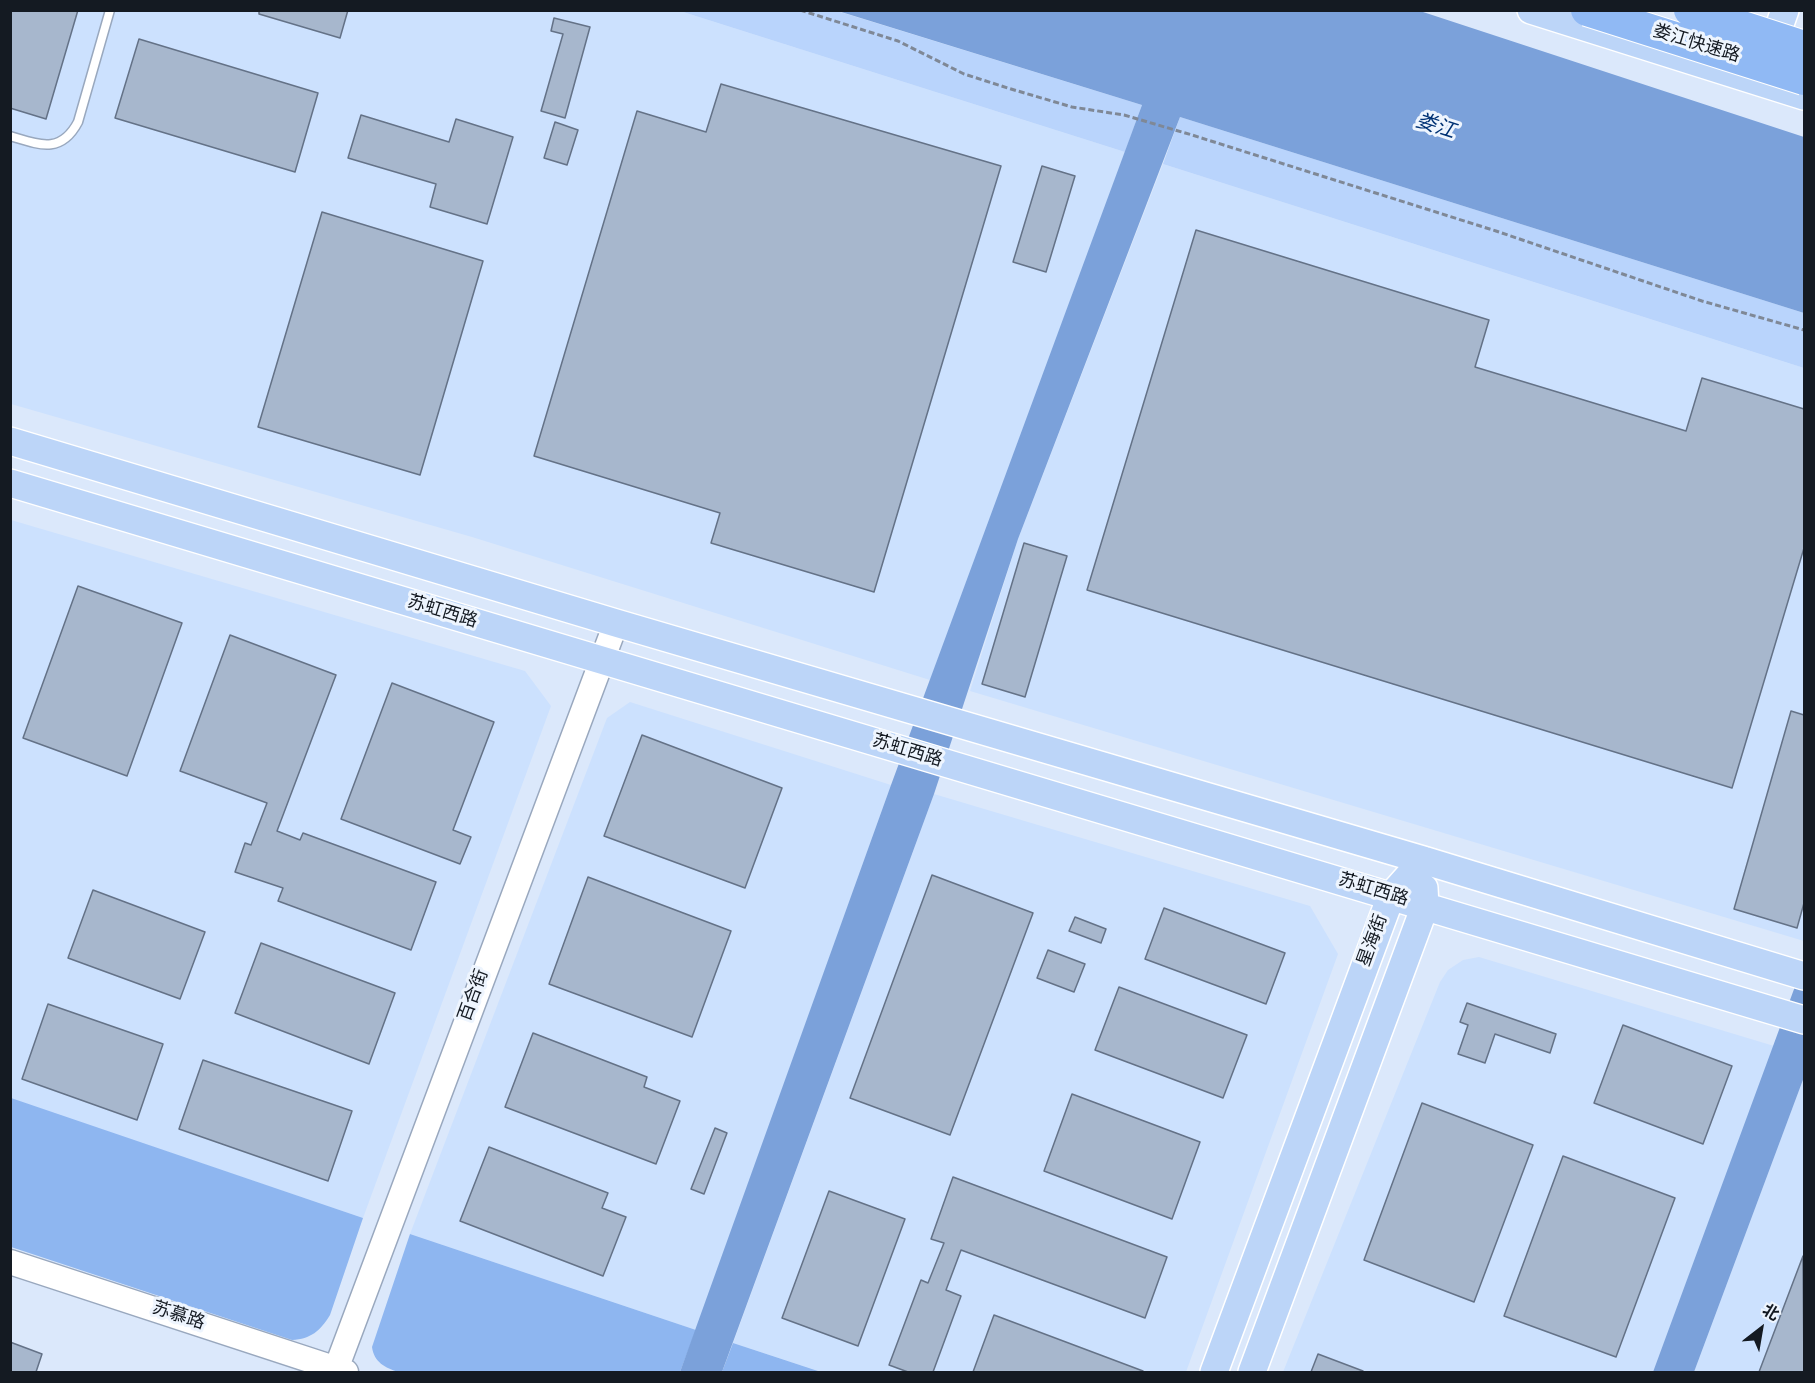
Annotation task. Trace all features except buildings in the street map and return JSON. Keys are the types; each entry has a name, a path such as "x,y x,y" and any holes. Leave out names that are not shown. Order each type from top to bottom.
{"highway":[{"name":"娄江快速路","path":"1587,10 1804,79"},
{"name":"娄江快速路","path":"1690,10 1804,47"}],"main road":[{"path":"1531,10 1804,96"},
{"path":"1739,10 1790,22 1760,82"},
{"path":"10,441 616,623 1423,860 1801,975"},
{"name":"苏虹西路","path":"10,483 1794,1017"},
{"name":"星海街","path":"1214,1372 1391,896 1423,860"},
{"name":"星海街","path":"1252,1372 1425,906 1423,860"}],"street":[{"name":"百合街","path":"341,1371 600,661 616,623"},
{"name":"苏慕路","path":"10,1262 341,1371"}],"lane":[{"path":"10,136 48,146 61,142 71,135 78,122 110,10"}],"path":[{"path":"800,10 898,40 964,74 1011,89 1072,107 1125,115 1192,135 1485,227 1702,301 1804,330"}],"shaded area":[{"path":"10,11 680,11 1125,152 930,680 472,537 11,404"},
{"path":"680,11 837,11 1142,105 1125,152"},
{"path":"1180,117 1804,313 1804,368 1163,164"},
{"path":"1163,164 1804,368 1804,941 970,691 1018,539"},
{"path":"11,520 525,671 551,706 363,1218 11,1099"},
{"path":"630,702 891,785 696,1330 410,1234 607,718"},
{"path":"934,794 1310,906 1338,954 1186,1372 821,1372 733,1343"},
{"path":"1479,957 1774,1046 1653,1372 1283,1372 1440,982 1448,970 1463,960"},
{"path":"1804,1077 1804,1372 1694,1372"},
{"path":"11,1098 363,1218 326,1321 310,1336 292,1340 11,1247"},
{"path":"410,1234 696,1330 680,1372 399,1372 389,1369 375,1357 372,1347"},
{"path":"733,1343 821,1372 722,1372"}],"water":[{"name":"娄江","path":"838,11 1420,11 1804,137 1804,313 1180,117 1018,539 934,794 722,1372 680,1372 891,785 1142,105"},
{"path":"1804,962 1804,1077 1694,1372 1653,1372"}]}
